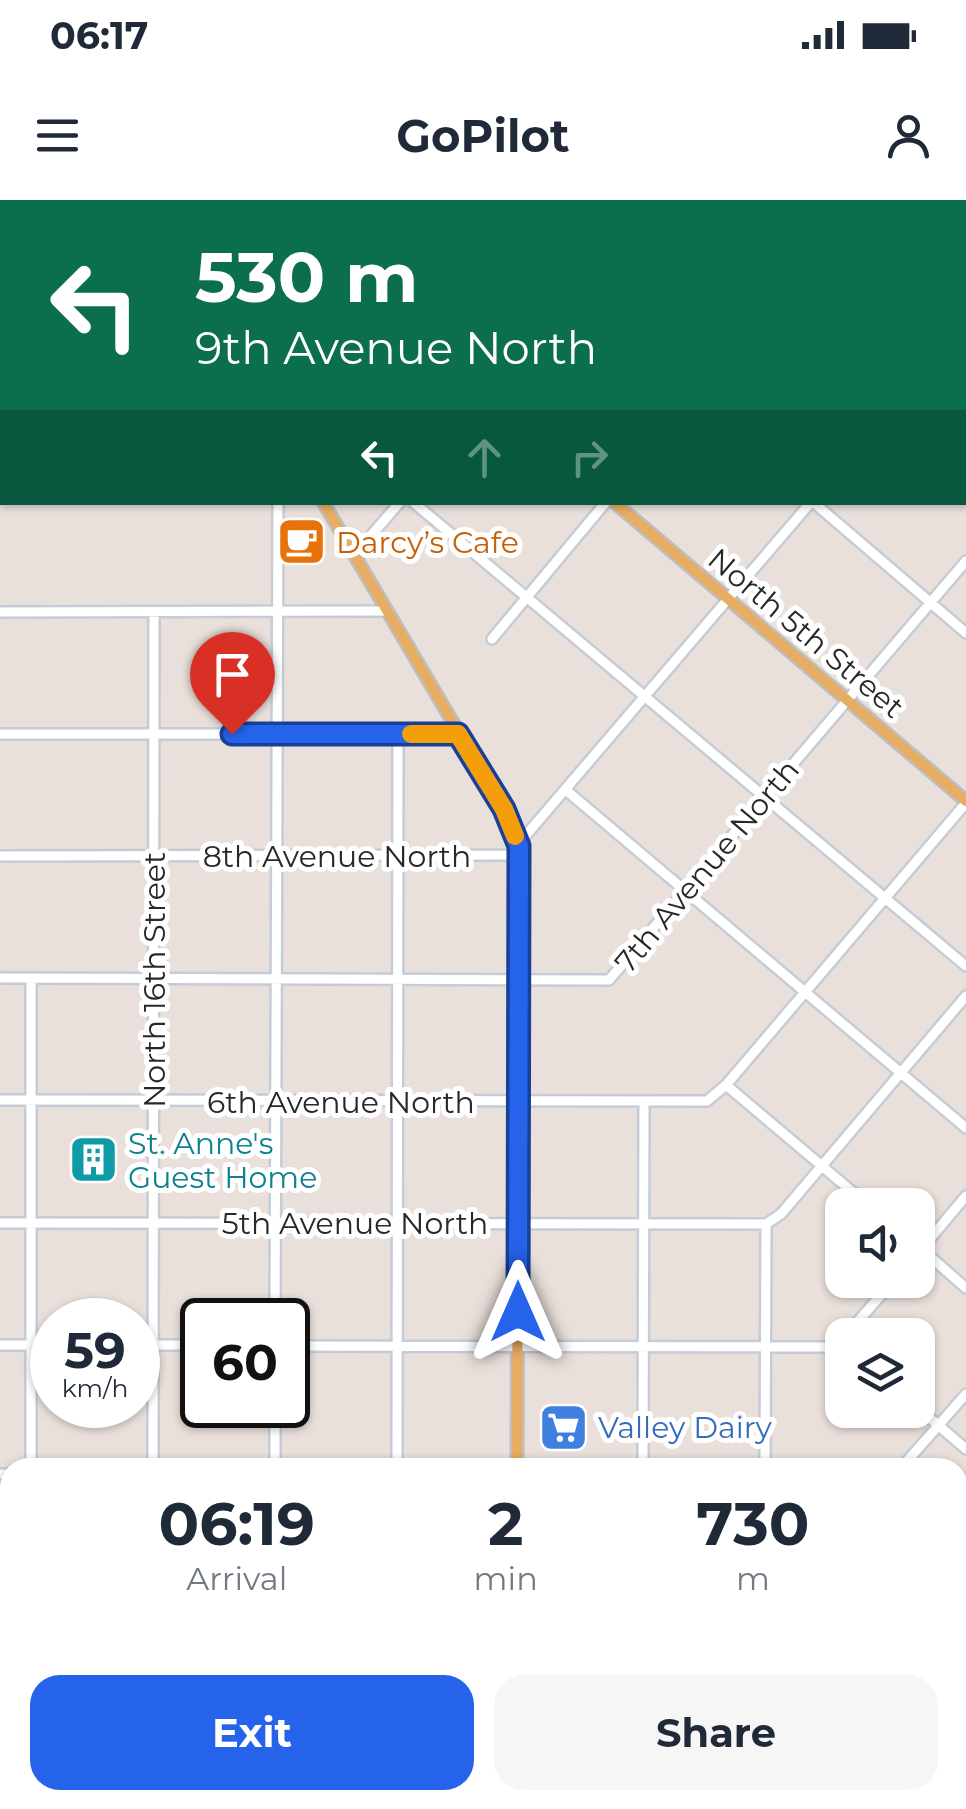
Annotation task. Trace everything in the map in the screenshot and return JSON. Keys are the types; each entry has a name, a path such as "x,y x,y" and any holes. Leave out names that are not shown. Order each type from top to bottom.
{"main road":[{"path":"325,505 504,809 519,846 517,1458"},
{"name":"North 5th Street","path":"617,505 966,802"}],"street":[{"path":"275,1298 278,505"},
{"path":"355,554 397,505"},
{"path":"417,505 966,966"},
{"path":"492,639 603,505"},
{"path":"519,846 809,505"},
{"path":"816,505 966,632"},
{"name":"7th Avenue North","path":"0,978 609,980 966,562"},
{"path":"0,612 388,611"},
{"name":"North 16th Street","path":"153,1298 154,612"},
{"path":"0,734 458,734"},
{"path":"396,1458 398,734"},
{"path":"567,791 966,1128"},
{"name":"6th Avenue North","path":"0,1100 707,1101 806,992 966,802"},
{"name":"8th Avenue North","path":"0,856 510,855 519,846"},
{"path":"31,978 31,1298"},
{"path":"765,1458 766,1224 781,1214 966,996"},
{"path":"726,1084 848,1188"},
{"path":"643,1458 644,1102"},
{"path":"935,1232 966,1196"},
{"name":"5th Avenue North","path":"0,1223 766,1224"},
{"path":"935,1263 966,1288"},
{"path":"861,1318 878,1298"},
{"path":"0,1346 30,1346"},
{"path":"310,1346 825,1347"},
{"path":"910,1458 966,1394"},
{"path":"935,1423 966,1450"},
{"path":"31,1428 31,1458"},
{"name":"North 16th Street","path":"153,1428 153,1458"},
{"path":"275,1428 275,1458"}],"slow traffic":[{"path":"411,734 458,734 504,809 515,836"}],"place":[{"name":"Darcy’s Cafe","path":"301,542"},
{"name":"St. Anne's Guest Home","path":"93,1160"},
{"name":"Valley Dairy","path":"563,1427"}],"route":[{"path":"232,734 458,734 504,809 519,846 518,1312"}]}
